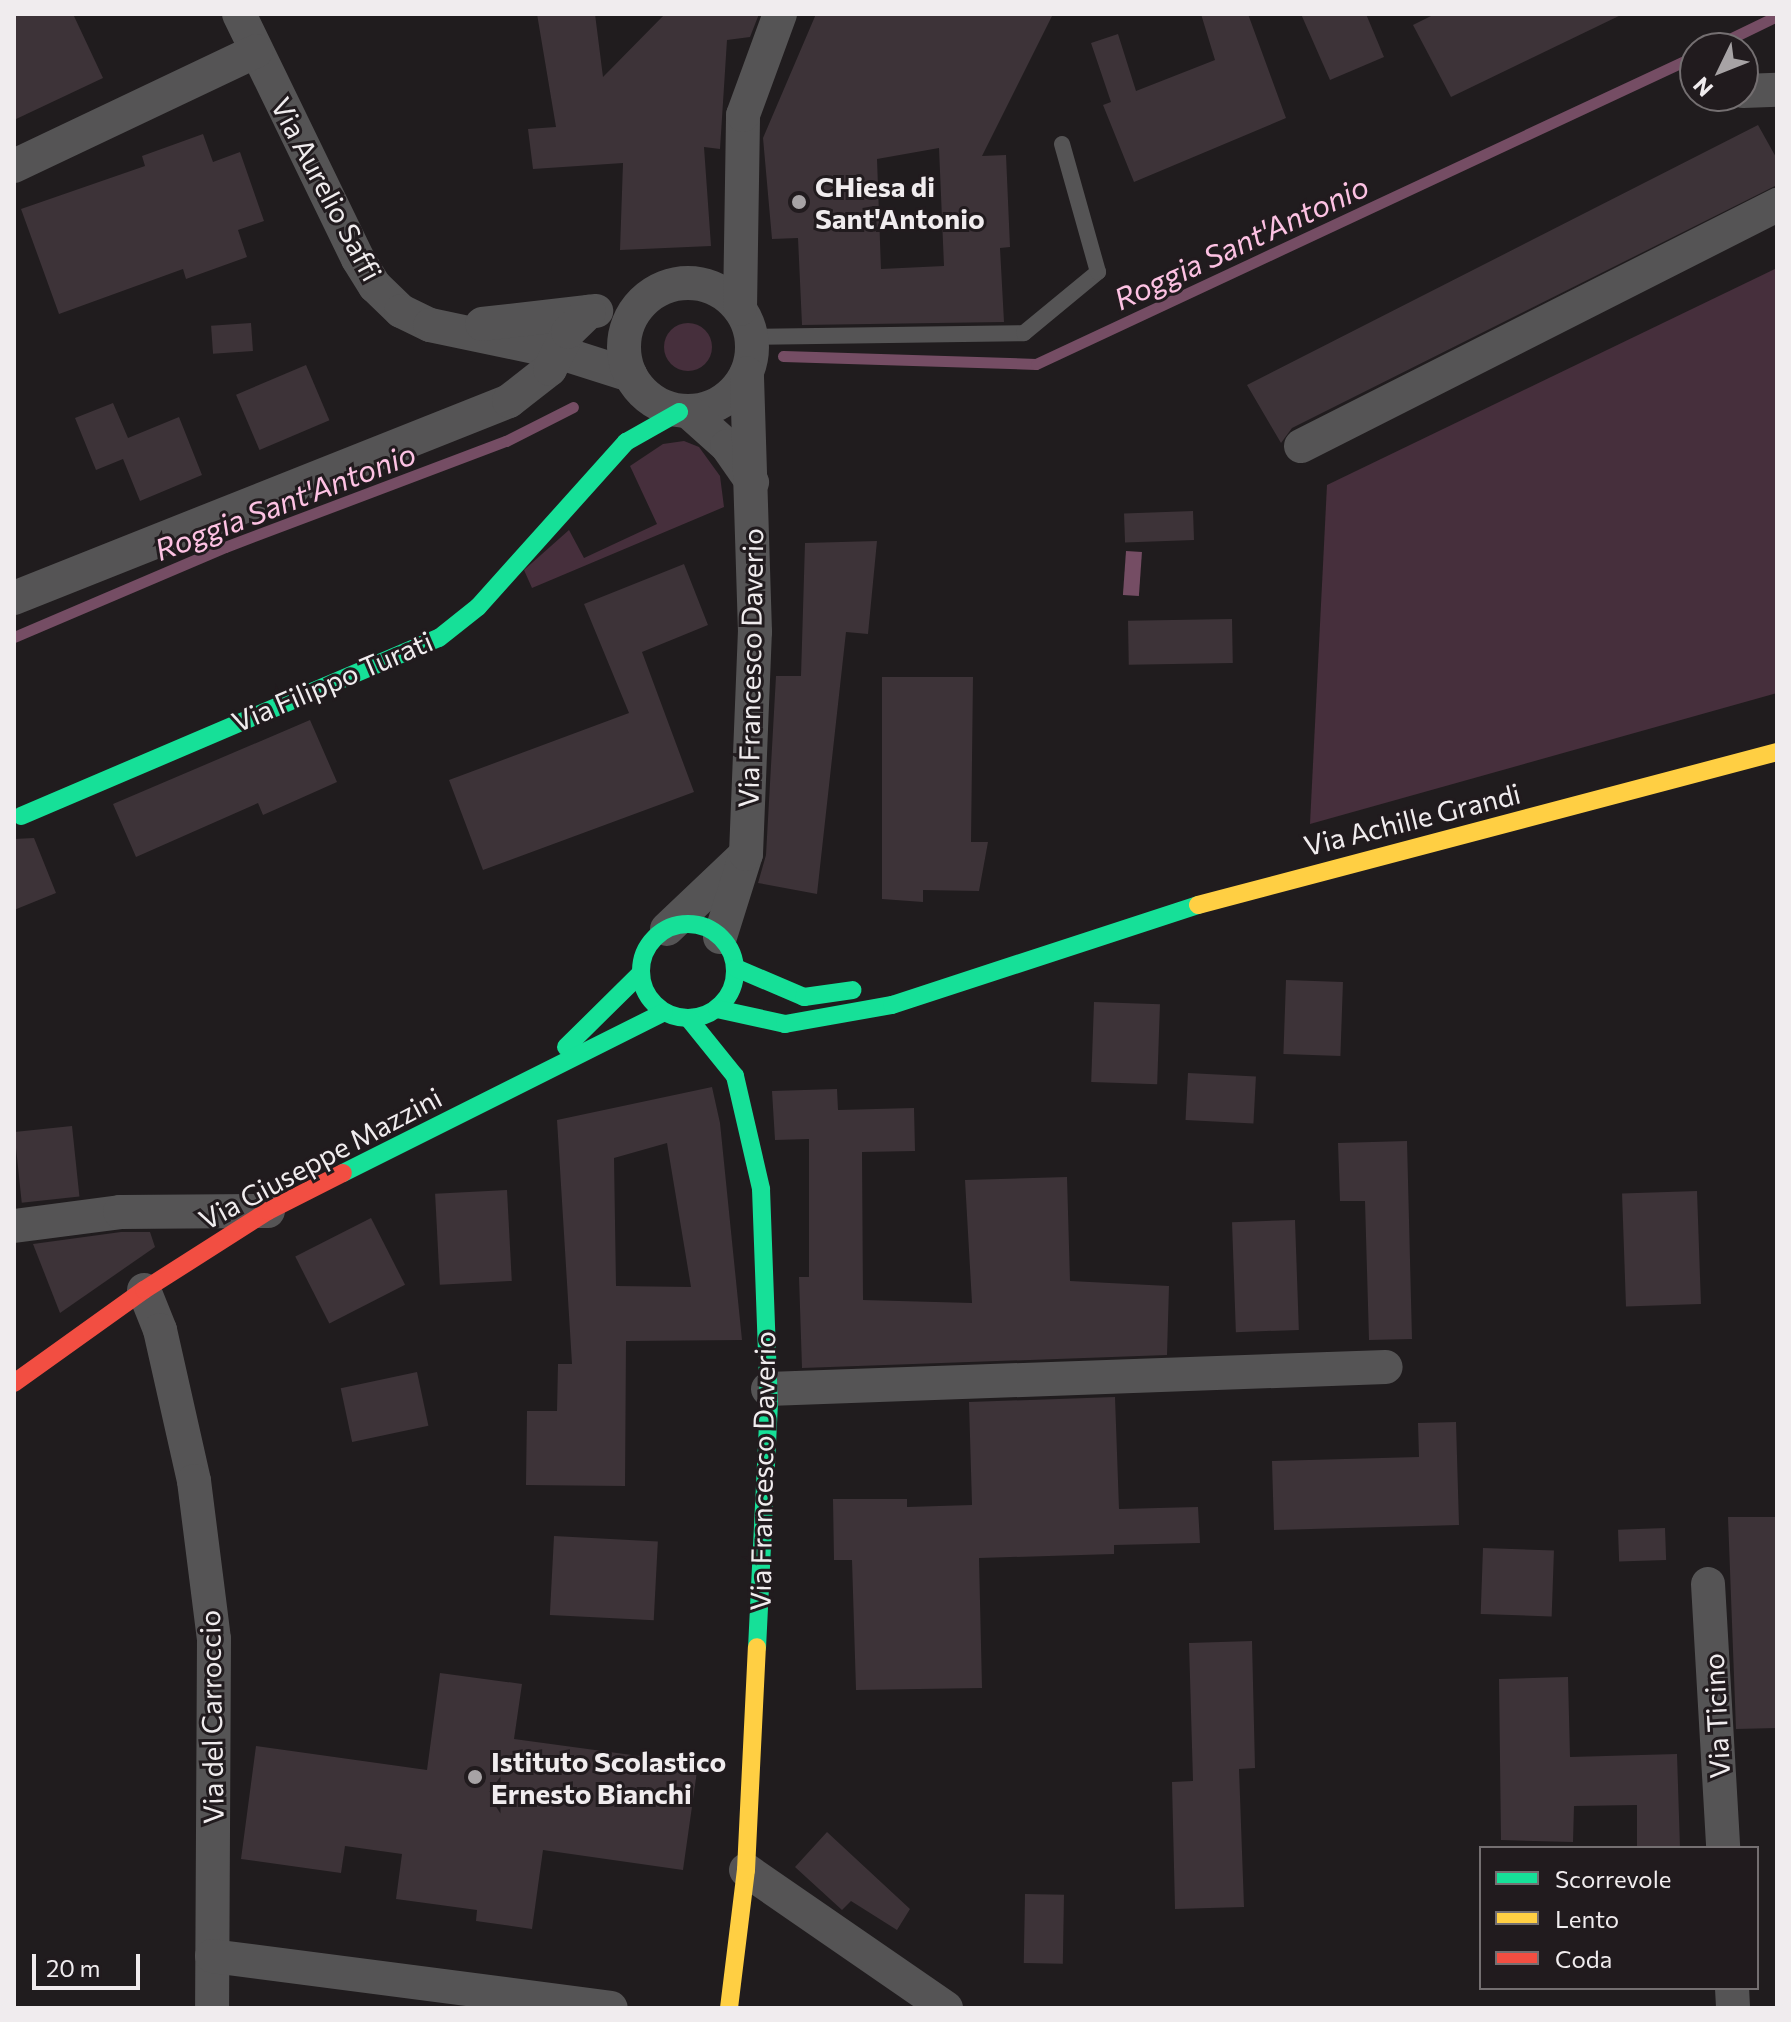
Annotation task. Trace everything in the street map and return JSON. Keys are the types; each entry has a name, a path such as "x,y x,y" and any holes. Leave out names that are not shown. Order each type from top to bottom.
{"main road":[{"name":"Via Filippo Turati","path":"21,816 439,638 478,607 626,442 684,412"},
{"name":"Via Achille Grandi","path":"703,1014 805,1023 892,1005 1236,893 1777,752"},
{"path":"686,924 720,937 736,968 733,988 703,1014 664,1012 646,992 641,973 646,949 667,929 686,924"},
{"name":"Via Achille Grandi","path":"736,968 804,997 886,984 1063,948"},
{"name":"Via Giuseppe Mazzini","path":"540,1073 641,973"},
{"name":"Via Giuseppe Mazzini","path":"14,1383 144,1290 268,1211 664,1012"},
{"name":"Via Francesco Daverio","path":"729,2008 746,1870 768,1389 761,1189 735,1076"}],"street":[{"name":"Via Aurelio Saffi","path":"239,14 375,286 401,311 430,325 458,327 558,352 634,381"},
{"path":"684,412 724,401 747,373 740,245 743,115 780,14"},
{"path":"14,166 256,51"},
{"path":"1301,446 1777,205"},
{"path":"740,245 721,274 705,285 669,286 639,306 625,339 634,381 684,412 727,446 752,482"},
{"path":"705,285 746,323"},
{"name":"Via Aurelio Saffi","path":"458,327 639,306"},
{"path":"14,598 509,401 537,385 589,312"},
{"name":"Via Francesco Daverio","path":"720,937 746,854 755,632 747,373"},
{"name":"Via Filippo Turati","path":"626,442 637,412 634,381"},
{"path":"667,929 746,854"},
{"name":"Via Francesco Daverio","path":"703,1014 735,1076"},
{"path":"14,1226 120,1212 268,1211"},
{"name":"Via del Carroccio","path":"144,1290 160,1330 194,1481 214,1639 212,2008"},
{"path":"768,1389 1386,1367"},
{"name":"Via Ticino","path":"1708,1584 1723,1846"},
{"path":"746,1870 946,2008"},
{"path":"212,1956 611,2008"}],"lane":[{"path":"746,323 1024,333 1098,272 1062,144"}],"shaded area":[{"path":"1777,268 1777,693 1310,824 1327,485"},
{"path":"688,323 705,330 712,347 705,364 688,371 671,364 664,347 671,330"},
{"path":"684,441 699,447 720,476 724,507 532,588 524,570 569,530 584,558 657,524 630,466 663,444"},
{"path":"1126,551 1142,552 1139,596 1123,595"}],"building":[{"path":"14,14 73,14 103,78 14,120"},
{"path":"537,14 595,14 603,77 665,14 759,14 750,37 727,40 720,149 704,147 711,246 620,250 623,163 533,169 528,129 556,127"},
{"path":"816,14 1053,14 982,156 1006,155 1010,247 1000,248 1004,322 802,325 798,238 772,239 763,138","holes":["939,148 944,266 881,269 877,159"]},
{"path":"1201,14 1248,14 1286,118 1134,182 1103,105 1111,102 1091,43 1118,34 1136,91 1215,60"},
{"path":"1301,14 1366,14 1384,57 1330,80"},
{"path":"1435,14 1623,14 1451,97 1413,25"},
{"path":"1758,125 1777,159 1777,185 1292,428 1281,443 1247,385"},
{"path":"203,134 213,162 240,152 264,221 238,230 247,257 186,279 183,269 59,314 21,209 145,166 142,156"},
{"path":"251,323 253,351 213,354 211,326"},
{"path":"306,365 329,420 259,450 236,395"},
{"path":"113,403 128,438 179,417 202,475 140,501 123,459 96,470 75,418"},
{"path":"1193,511 1194,540 1125,542 1124,513"},
{"path":"877,541 868,634 846,632 817,894 758,883 766,855 776,676 801,676 805,543"},
{"path":"684,564 708,625 642,652 694,792 483,870 449,780 629,713 584,604"},
{"path":"1232,619 1233,663 1129,665 1128,621"},
{"path":"882,677 973,677 971,842 988,842 979,891 923,890 923,902 882,899"},
{"path":"310,720 337,782 263,815 258,803 136,857 113,804"},
{"path":"34,838 56,893 14,910 14,839"},
{"path":"1286,980 1343,982 1340,1056 1283,1054"},
{"path":"1094,1002 1160,1004 1157,1084 1091,1082"},
{"path":"1188,1073 1256,1077 1253,1123 1186,1120"},
{"path":"712,1087 720,1123 742,1340 626,1341 625,1486 526,1485 527,1411 557,1411 558,1364 572,1364 557,1120","holes":["667,1143 691,1287 616,1286 614,1158"]},
{"path":"837,1089 838,1110 914,1108 915,1151 862,1152 863,1300 972,1303 965,1180 1067,1177 1070,1281 1169,1286 1167,1355 802,1368 799,1277 809,1277 809,1139 775,1140 772,1091"},
{"path":"72,1126 79,1197 22,1203 14,1132"},
{"path":"1407,1141 1412,1339 1369,1340 1365,1201 1340,1201 1338,1143"},
{"path":"507,1190 512,1281 440,1285 435,1194"},
{"path":"1697,1191 1701,1304 1626,1307 1622,1194"},
{"path":"371,1218 405,1285 329,1323 295,1257"},
{"path":"1295,1220 1299,1330 1236,1332 1232,1222"},
{"path":"121,1232 150,1232 155,1247 60,1313 33,1244"},
{"path":"417,1372 428,1426 352,1442 341,1388"},
{"path":"1115,1397 1119,1509 1198,1507 1200,1543 1114,1545 1114,1554 979,1558 982,1688 856,1690 852,1560 834,1560 833,1499 907,1499 907,1507 972,1505 969,1402"},
{"path":"1456,1422 1459,1525 1274,1530 1272,1461 1419,1457 1418,1423"},
{"path":"1728,1517 1777,1517 1777,1728 1736,1729"},
{"path":"1665,1528 1666,1560 1619,1562 1618,1530"},
{"path":"554,1536 658,1541 654,1620 550,1615"},
{"path":"1483,1548 1554,1550 1552,1616 1481,1614"},
{"path":"1252,1641 1255,1768 1239,1769 1244,1907 1175,1909 1172,1782 1193,1781 1189,1643"},
{"path":"440,1673 522,1684 514,1739 698,1764 683,1870 543,1850 532,1929 476,1921 477,1910 396,1899 402,1854 345,1846 341,1873 241,1859 256,1746 427,1770"},
{"path":"1568,1677 1570,1757 1677,1754 1680,1846 1637,1846 1637,1805 1574,1806 1573,1842 1501,1840 1499,1679"},
{"path":"827,1832 910,1909 897,1930 851,1901 842,1910 795,1867"},
{"path":"1025,1894 1064,1895 1063,1964 1024,1963"}],"waterway":[{"name":"Roggia Sant'Antonio","path":"1744,32 1777,16"},
{"name":"Roggia Sant'Antonio","path":"783,356 1036,364 1679,63"},
{"name":"Roggia Sant'Antonio","path":"14,637 225,547 506,441 573,407"}],"traffic: fast":[{"path":"21,816 439,638 478,607 626,442 679,412"},
{"path":"717,1009 785,1024 892,1005 1198,905"},
{"path":"688,924 706,928 721,938 731,953 735,971 731,989 721,1004 706,1014 688,1018 670,1014 655,1004 645,989 641,971 645,953 655,938 670,928 688,924"},
{"path":"736,968 804,997 853,990"},
{"path":"566,1047 641,973"},
{"path":"343,1173 664,1012"},
{"path":"689,1019 735,1076 761,1189 769,1403 757,1647"}],"traffic: slow":[{"path":"1198,905 1777,752"},
{"path":"729,2008 746,1870 757,1647"}],"traffic: jam":[{"path":"14,1383 144,1290 268,1211 343,1173"}],"place":[{"name":"CHiesa di Sant'Antonio","path":"799,202"},
{"name":"Istituto Scolastico Ernesto Bianchi","path":"475,1777"}]}
